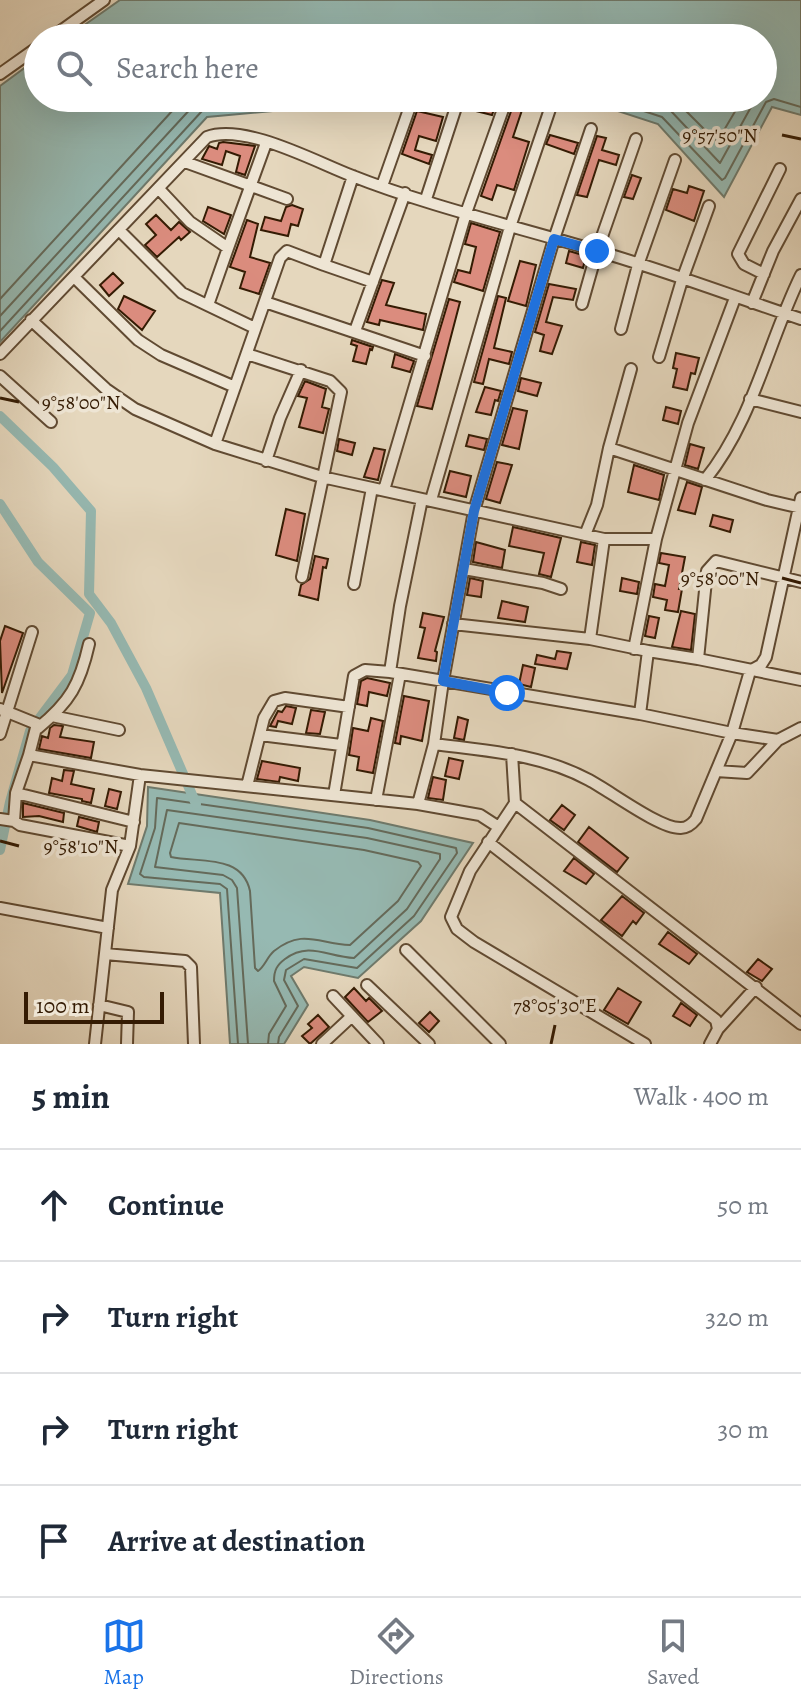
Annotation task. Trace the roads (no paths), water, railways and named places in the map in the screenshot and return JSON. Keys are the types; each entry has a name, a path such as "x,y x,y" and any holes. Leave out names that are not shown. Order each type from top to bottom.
{"street":[{"path":"71,24 104,0"},
{"path":"0,74 24,57"},
{"path":"382,186 408,112"},
{"path":"426,199 454,112"},
{"path":"354,584 378,489 425,356 466,213 502,112"},
{"path":"376,800 395,673 400,606 426,499 549,112"},
{"path":"418,804 434,744 474,511 554,239 591,129"},
{"path":"0,354 207,137 219,133 243,134 382,186 597,251 801,319"},
{"path":"582,304 636,139"},
{"path":"208,305 266,143"},
{"path":"621,329 638,265 675,160"},
{"path":"185,162 287,199"},
{"path":"764,274 744,264 738,254 780,169"},
{"path":"324,265 353,176"},
{"path":"159,189 190,222 228,248"},
{"path":"355,331 405,193"},
{"path":"752,303 773,251 801,199"},
{"path":"659,357 709,206"},
{"path":"120,231 182,293 255,328"},
{"path":"215,444 283,253 293,251 373,282"},
{"path":"705,480 729,448 782,313 801,275"},
{"path":"74,277 138,340 161,355 235,387"},
{"path":"634,649 656,539 698,394 735,298"},
{"path":"265,302 425,356"},
{"path":"31,320 106,389 135,409 215,444 322,477 585,535 604,539 656,539"},
{"path":"247,354 330,381 341,392 302,577"},
{"path":"585,535 597,505 631,369"},
{"path":"266,461 301,370"},
{"path":"0,376 51,422"},
{"path":"750,399 801,412"},
{"path":"434,744 512,754 559,766 660,822 682,828 690,826 696,819 732,733 750,671 761,665 766,657 800,505 705,480 609,448"},
{"path":"590,639 604,539"},
{"path":"698,659 710,565 716,561 801,582"},
{"path":"464,569 561,589"},
{"path":"453,624 590,639 801,680"},
{"path":"0,734 3,710 32,632"},
{"path":"3,710 36,724 52,716 79,682 89,644"},
{"path":"640,714 648,651"},
{"path":"334,795 354,676 358,672 395,673 778,740"},
{"path":"247,786 260,735 274,701 285,698 349,707"},
{"path":"52,716 119,730"},
{"path":"14,821 16,793 36,724"},
{"path":"716,771 747,773 778,740 801,728"},
{"path":"260,735 341,745"},
{"path":"512,754 515,803 470,871 451,917 457,929 548,988 645,1044"},
{"path":"29,755 162,778 418,804 480,815 497,826"},
{"path":"95,1044 112,890 130,846 140,775"},
{"path":"16,793 134,822"},
{"path":"515,803 801,1024"},
{"path":"0,819 130,846"},
{"path":"488,842 716,1020 718,1029"},
{"path":"4,909 108,928"},
{"path":"406,950 500,1044"},
{"path":"105,954 185,961 191,967 194,1044"},
{"path":"367,985 429,1044"},
{"path":"710,1044 718,1029 756,987"},
{"path":"333,996 378,1044"},
{"path":"99,1005 128,1012 127,1044"},
{"path":"322,1044 351,1017"}],"water":[{"path":"120,0 801,0 801,115 777,108 777,24 86,24"},
{"path":"24,68 24,112 261,112 207,117 0,342 0,86"},
{"path":"621,112 769,112 724,197 658,124"},
{"path":"148,787 370,820 473,843 421,921 358,978 304,967 291,976 308,1005 284,1044 230,1044 220,893 128,884 147,826"}],"waterway":[{"path":"0,416 53,467 91,511 89,594 111,623 146,688 196,804"},
{"path":"0,504 38,562 90,613 72,675 30,731 0,850"}]}
